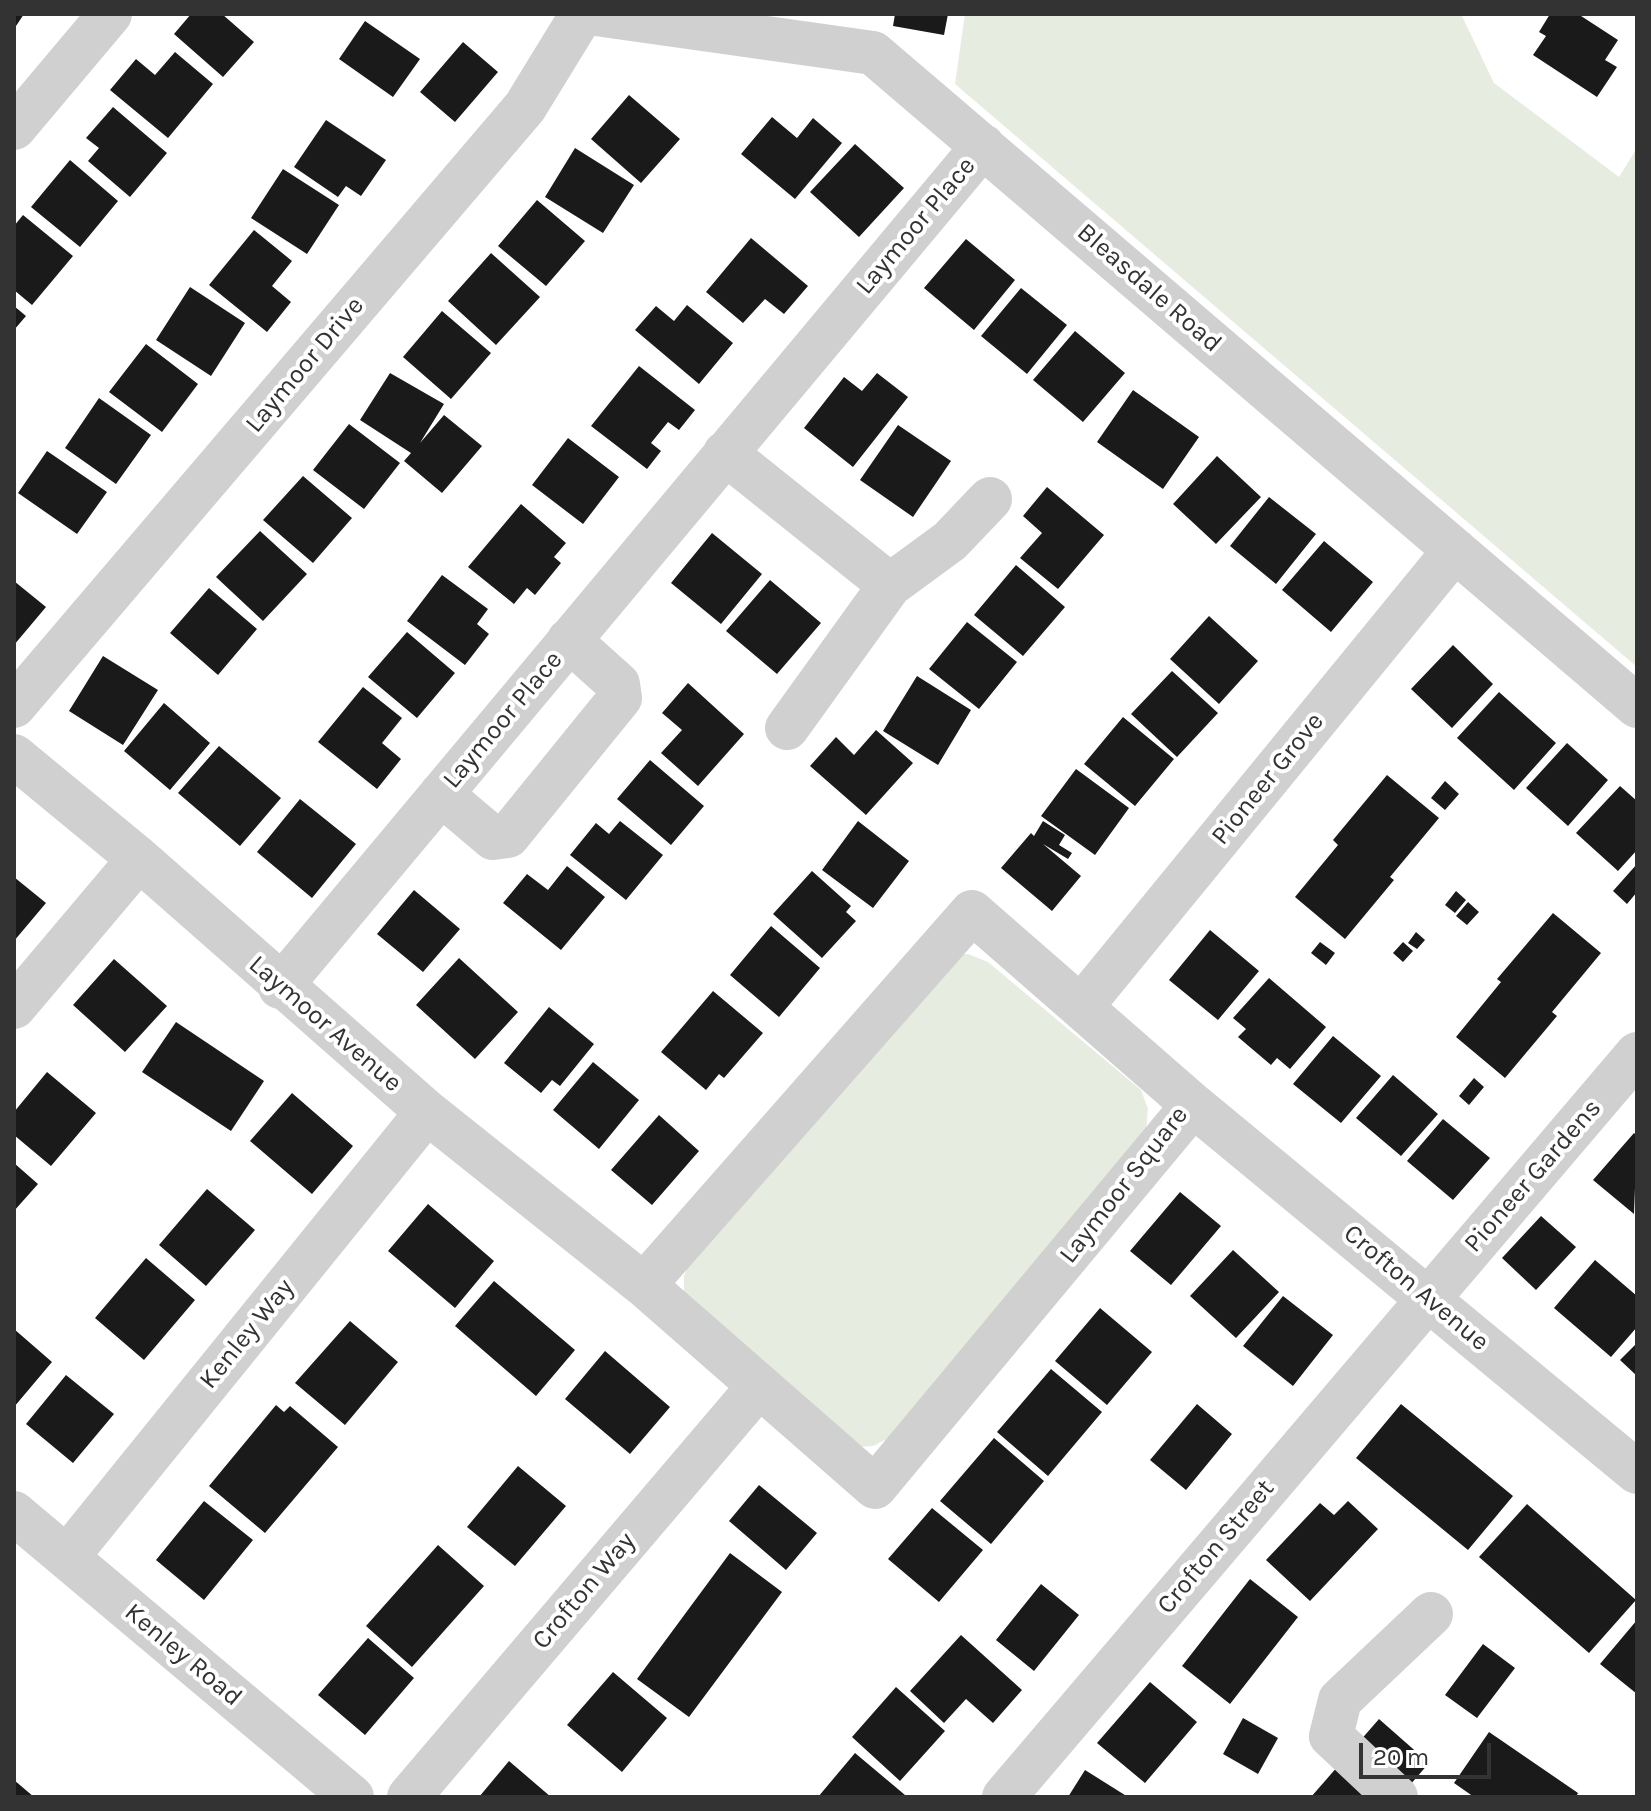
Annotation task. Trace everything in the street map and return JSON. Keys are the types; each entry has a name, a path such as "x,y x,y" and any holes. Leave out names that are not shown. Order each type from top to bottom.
{"street":[{"path":"14,128 110,14"},
{"name":"Laymoor Drive","path":"14,706 525,107 582,14"},
{"name":"Bleasdale Road","path":"596,14 873,53 1637,706"},
{"name":"Laymoor Place","path":"280,987 983,146"},
{"path":"725,453 890,585"},
{"path":"787,728 890,585 950,541 990,499"},
{"name":"Pioneer Grove","path":"1081,1007 1455,550"},
{"path":"441,794 493,838 508,836 620,698 618,684 569,640"},
{"name":"Laymoor Avenue","path":"14,756 139,859 280,987 427,1112 644,1285"},
{"path":"14,1007 139,859"},
{"name":"Laymoor Square","path":"972,912 1193,1105 875,1487 644,1285 972,912"},
{"name":"Pioneer Gardens","path":"1428,1297 1637,1054"},
{"name":"Crofton Avenue","path":"1193,1105 1637,1472"},
{"name":"Kenley Way","path":"67,1557 427,1112"},
{"name":"Crofton Street","path":"1004,1797 1428,1297"},
{"name":"Crofton Way","path":"409,1797 759,1386"},
{"name":"Kenley Road","path":"14,1513 352,1797"},
{"path":"1396,1797 1331,1736 1340,1700 1431,1614"}],"shaded area":[{"path":"965,14 1461,14 1494,83 1619,177 1637,148 1637,667 955,84"},
{"path":"968,954 988,962 1141,1090 1148,1109 1146,1130 889,1438 873,1446 856,1447 684,1294 684,1276 689,1263 956,955"}],"building":[{"path":"14,14 24,14 14,29"},
{"path":"191,14 222,14 254,42 223,77 174,34"},
{"path":"895,14 948,14 944,35 893,26"},
{"path":"1550,14 1578,14 1618,40 1605,60 1617,67 1597,97 1533,55 1546,36 1539,32"},
{"path":"365,21 420,59 393,97 339,59"},
{"path":"463,42 498,72 455,122 420,92"},
{"path":"175,52 213,84 168,138 110,90 136,59 155,75"},
{"path":"629,95 680,139 641,183 591,139"},
{"path":"113,107 167,153 130,197 88,161 99,148 86,138"},
{"path":"772,117 797,138 813,118 842,143 795,199 741,154"},
{"path":"326,120 386,160 361,196 346,186 338,197 294,167"},
{"path":"855,144 904,188 859,237 810,192"},
{"path":"575,148 634,185 603,233 545,197"},
{"path":"70,160 118,201 80,247 31,207"},
{"path":"283,169 339,205 307,254 251,218"},
{"path":"537,200 585,241 546,286 498,246"},
{"path":"23,215 73,256 32,305 14,290 14,226"},
{"path":"254,230 292,261 272,286 291,302 267,332 209,285"},
{"path":"751,238 808,286 784,314 765,299 743,323 706,292"},
{"path":"966,239 1015,280 974,330 924,288"},
{"path":"491,253 540,297 496,345 448,301"},
{"path":"190,287 245,323 211,376 156,340"},
{"path":"1021,288 1067,325 1027,374 981,336"},
{"path":"687,305 733,343 699,384 635,330 656,306 674,321"},
{"path":"14,306 26,316 14,330"},
{"path":"442,311 491,353 451,399 403,357"},
{"path":"1075,331 1125,373 1083,422 1033,380"},
{"path":"146,344 198,384 162,432 109,392"},
{"path":"639,366 695,410 679,430 668,422 651,443 661,451 647,469 591,426"},
{"path":"390,373 444,404 420,443 444,415 482,446 442,493 404,461 411,453 360,420"},
{"path":"877,373 908,397 853,467 804,428 844,377 862,391"},
{"path":"1133,390 1199,437 1163,489 1097,442"},
{"path":"99,398 151,435 116,484 65,448"},
{"path":"349,424 400,463 364,509 313,470"},
{"path":"898,425 951,461 913,517 860,480"},
{"path":"568,438 619,477 583,524 532,485"},
{"path":"47,451 107,492 77,534 18,493"},
{"path":"1217,456 1261,497 1216,544 1173,504"},
{"path":"303,476 352,518 313,563 263,520"},
{"path":"1047,487 1104,535 1058,589 1020,558 1042,533 1023,516"},
{"path":"1269,497 1316,534 1276,584 1230,546"},
{"path":"521,504 566,543 554,557 561,563 535,595 527,588 514,604 468,567"},
{"path":"260,531 307,574 263,621 216,577"},
{"path":"712,533 762,574 721,624 671,583"},
{"path":"1324,541 1373,582 1331,632 1282,590"},
{"path":"1016,565 1065,607 1023,656 974,615"},
{"path":"442,575 488,609 477,624 489,634 465,665 407,621"},
{"path":"770,580 821,623 777,674 726,631"},
{"path":"14,581 46,607 14,645"},
{"path":"209,588 257,629 218,675 170,633"},
{"path":"1209,616 1258,661 1219,704 1170,659"},
{"path":"967,622 1017,662 979,709 929,669"},
{"path":"407,632 455,673 417,718 368,677"},
{"path":"1453,645 1493,684 1452,728 1411,689"},
{"path":"103,656 158,690 123,745 69,711"},
{"path":"1172,671 1218,713 1177,757 1131,714"},
{"path":"917,676 971,710 938,765 883,731"},
{"path":"688,683 744,734 698,786 661,753 682,730 662,713"},
{"path":"363,687 402,718 382,743 401,759 377,789 318,742"},
{"path":"1499,692 1556,743 1514,790 1457,738"},
{"path":"164,703 210,743 170,790 124,751"},
{"path":"1123,717 1174,759 1135,806 1084,764"},
{"path":"876,730 913,763 866,815 810,766 836,737 854,755"},
{"path":"1567,743 1608,780 1568,826 1526,788"},
{"path":"219,746 281,798 240,846 178,793"},
{"path":"650,760 704,806 671,845 617,799"},
{"path":"1076,769 1129,808 1095,855 1041,816"},
{"path":"1387,775 1439,818 1390,877 1394,880 1345,939 1295,897 1338,845 1333,840"},
{"path":"1445,781 1459,794 1445,810 1431,798"},
{"path":"1620,786 1637,801 1637,850 1618,871 1576,833"},
{"path":"300,799 356,844 312,898 257,852"},
{"path":"620,821 663,855 626,900 570,855 596,823 609,834"},
{"path":"858,821 909,861 873,908 822,870"},
{"path":"1043,821 1065,835 1059,845 1072,853 1068,859 1043,844 1081,876 1052,911 1001,868 1031,833 1034,836"},
{"path":"1637,864 1637,892 1627,904 1613,891"},
{"path":"567,866 605,897 561,950 503,903 527,874 548,890"},
{"path":"812,871 851,906 846,912 856,921 822,958 773,914"},
{"path":"14,877 46,903 14,941"},
{"path":"414,890 460,929 423,972 377,934"},
{"path":"1456,891 1466,900 1455,913 1445,905"},
{"path":"1468,902 1479,912 1467,925 1456,916"},
{"path":"1553,913 1601,953 1552,1012 1557,1016 1505,1078 1456,1037 1501,982 1497,979"},
{"path":"771,926 820,968 779,1017 730,975"},
{"path":"1210,930 1259,971 1218,1020 1169,980"},
{"path":"1416,932 1425,940 1417,949 1408,943"},
{"path":"1320,942 1335,953 1326,965 1311,953"},
{"path":"1403,942 1413,951 1403,962 1393,953"},
{"path":"459,958 518,1012 475,1059 416,1005"},
{"path":"114,959 167,1006 125,1052 73,1005"},
{"path":"1269,978 1326,1027 1290,1069 1277,1058 1271,1065 1238,1037 1246,1029 1233,1018"},
{"path":"713,991 763,1033 724,1078 719,1074 706,1090 661,1052"},
{"path":"549,1007 594,1044 560,1086 552,1080 541,1093 504,1063"},
{"path":"176,1022 264,1081 231,1131 142,1072"},
{"path":"1333,1036 1381,1076 1341,1123 1293,1084"},
{"path":"593,1062 639,1100 599,1149 553,1110"},
{"path":"47,1072 96,1113 51,1166 14,1135 14,1112"},
{"path":"1393,1075 1438,1114 1401,1156 1356,1118"},
{"path":"1474,1078 1484,1087 1469,1105 1459,1096"},
{"path":"292,1093 353,1146 312,1194 250,1141"},
{"path":"659,1115 699,1151 652,1205 611,1170"},
{"path":"1443,1119 1490,1158 1453,1200 1407,1161"},
{"path":"1634,1133 1637,1136 1634,1214 1593,1180"},
{"path":"14,1163 38,1184 14,1211"},
{"path":"207,1189 255,1230 206,1286 159,1245"},
{"path":"1180,1192 1221,1226 1171,1285 1130,1251"},
{"path":"428,1204 494,1261 455,1308 388,1251"},
{"path":"1541,1216 1576,1247 1536,1290 1502,1258"},
{"path":"1233,1250 1279,1292 1236,1338 1190,1296"},
{"path":"146,1258 195,1300 144,1360 95,1318"},
{"path":"1595,1260 1637,1296 1637,1327 1611,1357 1554,1308"},
{"path":"494,1281 575,1350 536,1396 455,1326"},
{"path":"1283,1296 1333,1335 1293,1386 1243,1346"},
{"path":"1100,1308 1152,1352 1107,1405 1055,1361"},
{"path":"350,1321 398,1362 345,1425 295,1383"},
{"path":"14,1329 52,1362 14,1407"},
{"path":"1637,1343 1637,1376 1620,1360"},
{"path":"605,1351 670,1407 630,1454 565,1399"},
{"path":"1051,1369 1102,1412 1048,1476 997,1432"},
{"path":"66,1375 114,1414 73,1463 26,1424"},
{"path":"1197,1404 1232,1434 1186,1490 1150,1460"},
{"path":"1401,1404 1513,1496 1468,1550 1356,1458"},
{"path":"276,1405 284,1412 290,1406 338,1447 265,1533 209,1486"},
{"path":"994,1438 1044,1481 991,1544 940,1501"},
{"path":"518,1466 566,1506 515,1566 467,1527"},
{"path":"759,1485 817,1533 786,1570 729,1521"},
{"path":"204,1501 253,1540 204,1600 156,1560"},
{"path":"1348,1501 1378,1529 1310,1601 1266,1560 1320,1503 1334,1515"},
{"path":"1527,1504 1636,1600 1589,1653 1479,1557"},
{"path":"932,1508 983,1550 939,1602 888,1559"},
{"path":"438,1545 484,1586 412,1667 366,1626"},
{"path":"730,1553 782,1592 689,1717 637,1679"},
{"path":"1250,1579 1298,1617 1230,1704 1182,1666"},
{"path":"1041,1584 1079,1615 1034,1671 996,1640"},
{"path":"1637,1620 1637,1694 1600,1664"},
{"path":"961,1635 1022,1690 993,1723 966,1699 944,1723 910,1691"},
{"path":"368,1638 414,1678 365,1735 318,1695"},
{"path":"1483,1644 1515,1668 1477,1718 1445,1695"},
{"path":"613,1672 667,1718 622,1772 567,1725"},
{"path":"1150,1682 1197,1722 1145,1783 1097,1743"},
{"path":"896,1687 945,1731 900,1781 852,1737"},
{"path":"1243,1718 1278,1738 1258,1774 1223,1754"},
{"path":"1379,1719 1429,1763 1410,1785 1377,1797 1311,1797"},
{"path":"1489,1732 1578,1793 1576,1797 1474,1797 1454,1783"},
{"path":"855,1753 905,1795 818,1797"},
{"path":"509,1761 551,1797 479,1797"},
{"path":"1085,1770 1128,1797 1068,1797"},
{"path":"14,1780 34,1797 14,1797"}]}
